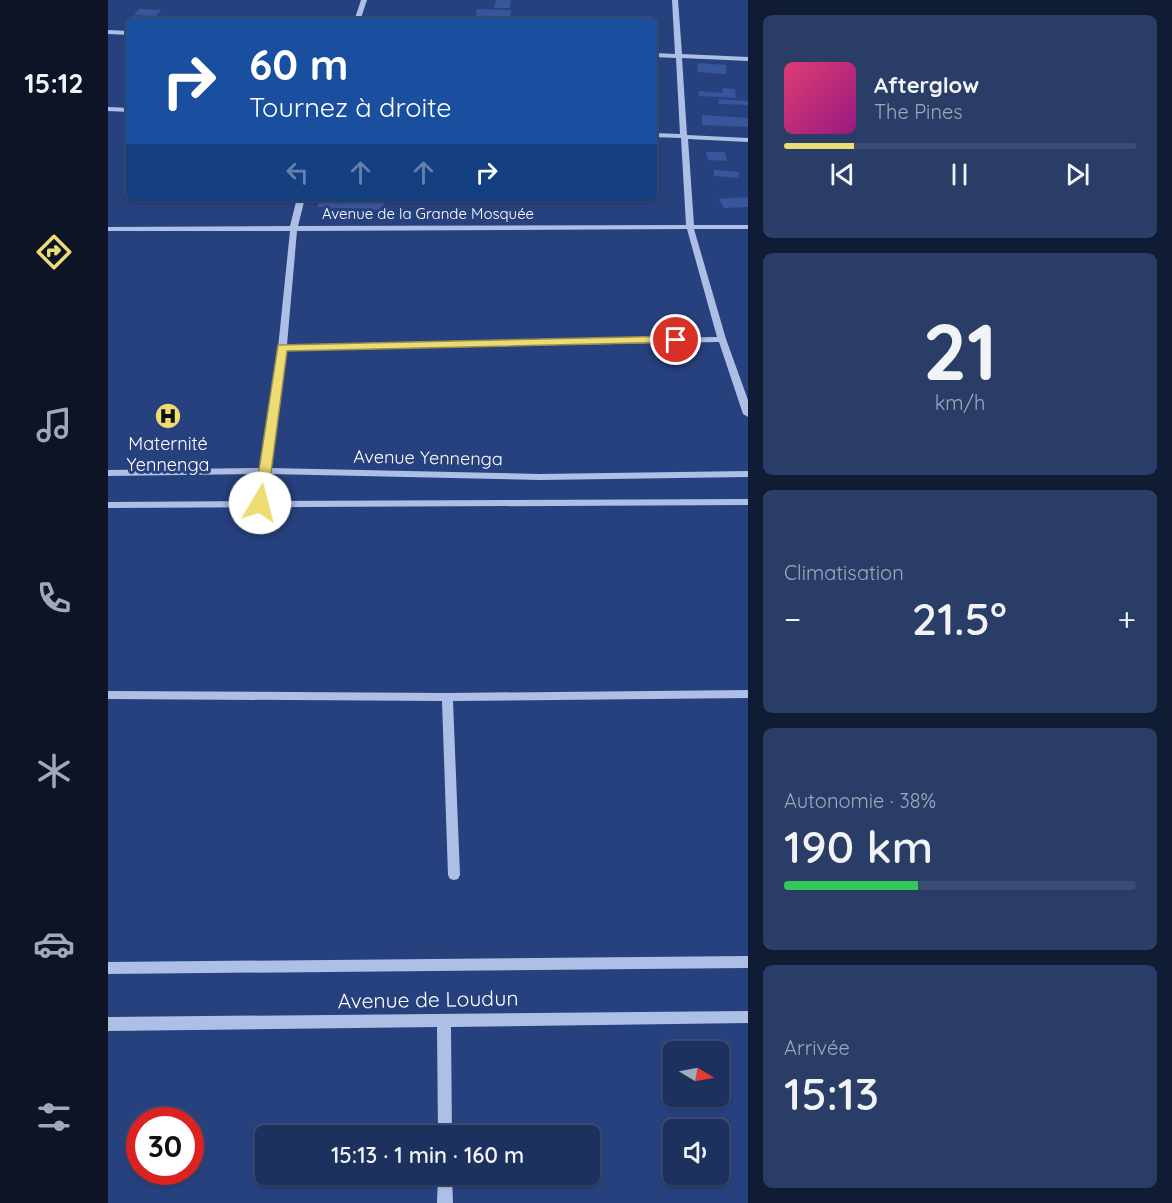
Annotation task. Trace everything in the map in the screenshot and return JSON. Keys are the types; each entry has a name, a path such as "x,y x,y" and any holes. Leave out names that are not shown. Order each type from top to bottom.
{"street":[{"path":"358,18 364,0"},
{"path":"675,0 682,137 690,227 722,339 747,414"},
{"path":"108,32 126,33"},
{"path":"657,55 747,59"},
{"path":"108,109 126,110"},
{"path":"657,135 747,140"},
{"path":"260,503 282,348 294,227 301,201"},
{"name":"Avenue de la Grande Mosquée","path":"108,229 747,227"},
{"path":"282,348 722,339"},
{"name":"Avenue Yennenga","path":"108,472 265,471 540,477 747,474"},
{"path":"108,505 747,502"},
{"path":"108,695 447,697 747,694"},
{"path":"447,697 454,875"},
{"name":"Avenue de Loudun","path":"108,968 747,962"},
{"name":"Avenue de Loudun","path":"108,1024 747,1017"},
{"path":"444,1021 445,1125"},
{"path":"445,1185 445,1203"}],"building":[{"path":"496,0 511,0 510,8 494,8"},
{"path":"139,9 161,10 156,16 134,15"},
{"path":"477,9 511,10 510,18 476,18"},
{"path":"698,63 726,65 726,74 697,72"},
{"path":"723,88 735,89 736,98 699,96 699,91 723,93"},
{"path":"719,99 748,101 748,105 719,104"},
{"path":"702,115 748,118 748,127 702,125"},
{"path":"706,152 725,152 727,161 708,160"},
{"path":"714,170 739,172 739,178 714,176"},
{"path":"748,197 748,207 724,208 719,199"},
{"path":"319,201 385,201 383,210 317,207"}],"place":[{"name":"Maternité Yennenga","path":"168,416"}],"route":[{"path":"260,503 282,348 676,340"}]}
